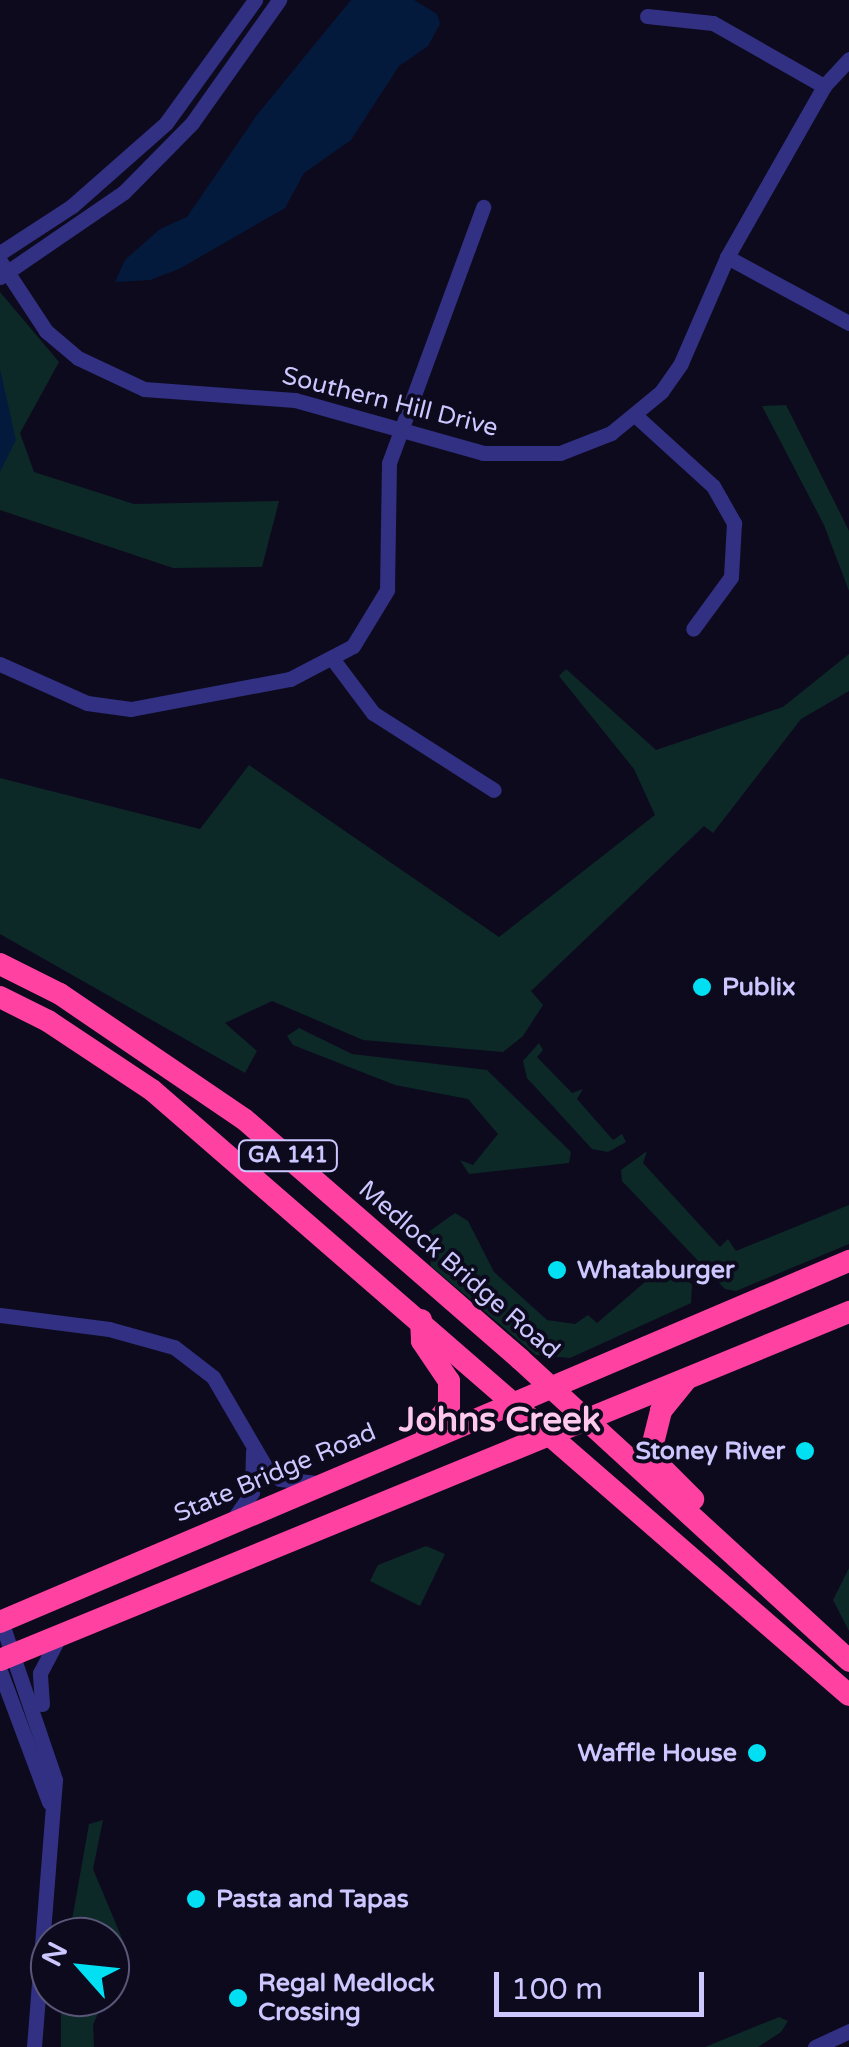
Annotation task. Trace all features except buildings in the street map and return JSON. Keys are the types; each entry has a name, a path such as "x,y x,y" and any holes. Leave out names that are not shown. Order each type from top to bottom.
{"highway":[{"name":"Medlock Bridge Road","path":"0,964 60,994 244,1119 548,1385 849,1660"},
{"name":"GA 141","path":"0,997 48,1021 152,1090 515,1400 849,1694"},
{"name":"State Bridge Road","path":"0,1622 548,1385 849,1261"},
{"path":"5,1662 849,1312"},
{"path":"421,1320 422,1341 445,1368 450,1395 444,1415 422,1440"},
{"path":"690,1376 661,1412 653,1444 660,1466 698,1504 709,1534"}],"street":[{"path":"0,253 72,206 166,123 256,0"},
{"path":"3,270 143,172 192,123 280,0"},
{"path":"647,16 713,23 824,86"},
{"name":"Southern Hill Drive","path":"3,270 46,330 116,380 173,395 295,400 482,453 531,457 588,444 636,416 681,363 727,257 824,86 849,59"},
{"path":"0,664 87,704 131,709 290,679 334,661 367,630 387,590 392,550 385,486 483,207"},
{"path":"727,257 849,324"},
{"path":"636,416 713,486 734,524 731,577 693,629"},
{"path":"334,661 373,713 494,790"},
{"path":"0,1315 109,1329 174,1347 213,1377 253,1451 280,1479 321,1484"},
{"path":"231,1522 252,1492 253,1451"},
{"path":"0,1622 5,1662 26,1743 48,1802"},
{"path":"44,1736 48,1723 40,1673 60,1637"},
{"path":"5,1662 44,1736 55,1780 48,1802 34,2047"},
{"path":"0,1708 26,1743"},
{"path":"814,2047 846,2038"}],"green space":[{"path":"0,292 59,362 20,433 34,472 134,504 279,501 262,567 173,568 0,510"},
{"path":"786,405 849,531 849,591 824,525 762,406"},
{"path":"849,654 849,691 801,719 713,833 704,826 531,991 543,1005 523,1036 503,1052 363,1040 272,1001 225,1023 257,1051 245,1073 0,934 0,778 200,829 249,765 499,937 655,815 634,769 559,676 566,669 656,750 783,707"},
{"path":"299,1028 352,1054 487,1070 571,1152 569,1163 469,1174 460,1160 473,1165 498,1134 468,1099 395,1085 293,1045 287,1036"},
{"path":"539,1043 543,1050 537,1057 572,1093 583,1089 577,1099 613,1140 622,1134 626,1142 608,1152 592,1149 527,1078 523,1061"},
{"path":"647,1151 643,1163 720,1247 728,1239 736,1251 849,1205 849,1244 736,1291 725,1289 622,1181 621,1170"},
{"path":"455,1213 468,1221 494,1272 547,1320 575,1324 588,1315 597,1323 658,1271 652,1260 677,1269 692,1285 691,1303 570,1358 536,1355 431,1266 427,1233"},
{"path":"426,1546 445,1554 420,1606 370,1581 378,1565"},
{"path":"849,1568 849,1631 833,1600"},
{"path":"103,1820 93,1869 113,1917 73,1917 89,1824"},
{"path":"61,2017 96,2017 94,2047 61,2047"},
{"path":"779,2017 788,2021 781,2032 758,2047 705,2047"}],"water":[{"path":"351,0 414,0 437,14 440,24 428,46 399,66 351,140 304,173 285,208 179,269 150,280 115,282 125,260 160,229 187,217 257,115"},
{"path":"0,369 16,440 0,472"}],"place":[{"name":"Publix","path":"702,987"},
{"name":"Whataburger","path":"557,1270"},
{"name":"Stoney River","path":"805,1451"},
{"name":"Waffle House","path":"757,1753"},
{"name":"Pasta and Tapas","path":"196,1899"},
{"name":"Regal Medlock Crossing","path":"238,1998"}],"district":[{"name":"Johns Creek","path":"500,1420"}]}
